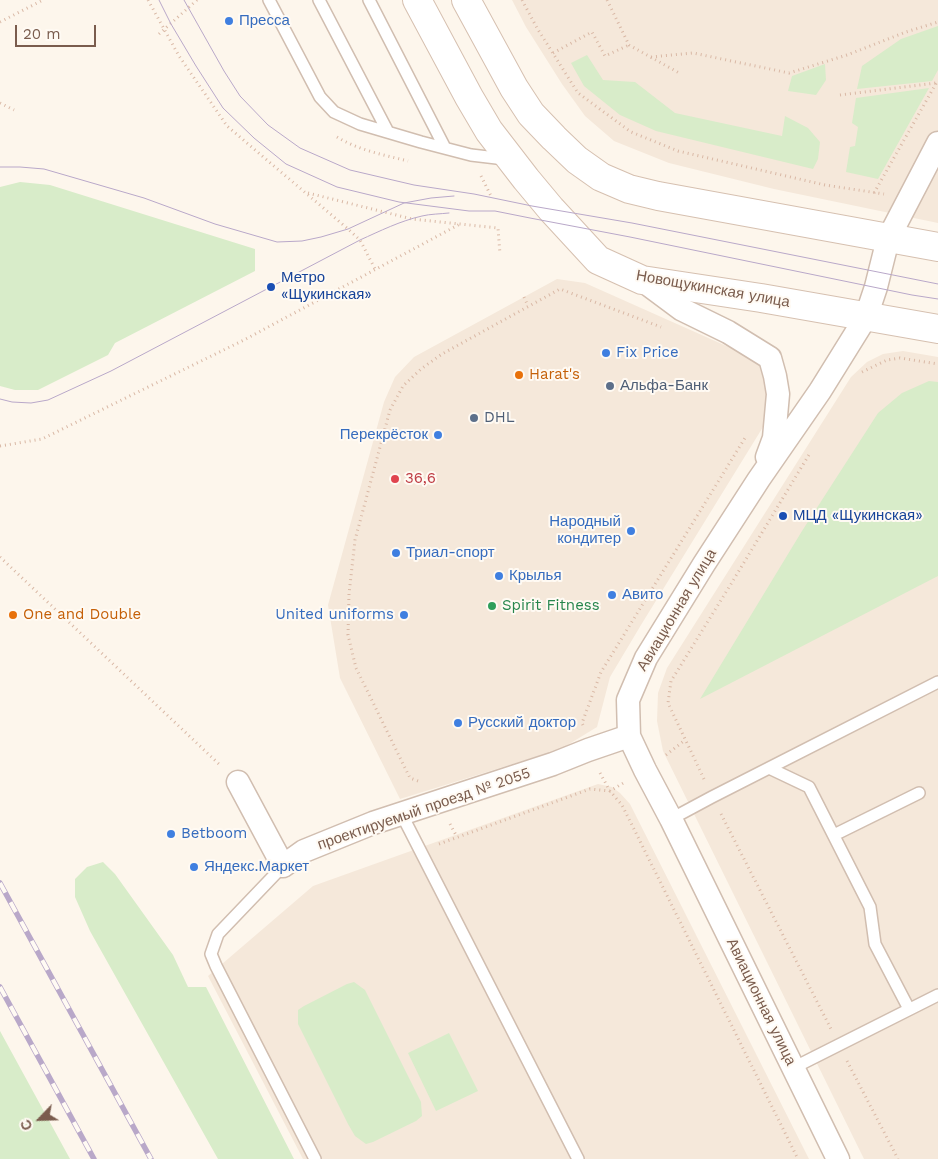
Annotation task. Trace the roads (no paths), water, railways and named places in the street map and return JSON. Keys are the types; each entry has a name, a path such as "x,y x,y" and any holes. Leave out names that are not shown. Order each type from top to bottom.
{"main road":[{"name":"Новощукинская улица","path":"418,0 489,131 551,209 598,260 642,280 761,298 938,329"},
{"path":"466,0 514,88 531,114 577,160 601,177 629,189 658,196 938,247"}],"street":[{"name":"Авиационная улица","path":"838,1159 629,736 628,700 646,658 704,564 759,479 820,391 866,317 888,239 938,143"},
{"path":"642,280 681,309 728,332 770,358 776,376 778,394 775,429 774,438 759,479"},
{"name":"проектируемый проезд № 2055","path":"283,866 304,851 373,823 553,764 629,736"},
{"path":"238,782 283,866"}],"lane":[{"path":"269,0 320,97 334,112 360,124 420,142 471,155 510,159"},
{"path":"319,0 388,132"},
{"path":"369,0 445,148"},
{"path":"671,819 938,682"},
{"path":"769,768 809,787 870,907 875,944 909,1009"},
{"path":"834,835 919,793"},
{"path":"402,814 578,1159"},
{"path":"283,866 218,934 211,954 315,1159"},
{"path":"794,1068 938,994"}],"tram line":[{"path":"159,0 171,24 223,108 254,138 286,164 337,187 399,202 469,211 495,211 938,299"},
{"path":"184,0 240,96 268,125 300,148 350,170 414,185 632,223 938,284"},
{"path":"0,167 44,169 144,198 215,224 277,242 302,241 321,237 348,229 404,203 454,196"},
{"path":"0,399 31,403 48,400 111,371 360,240 414,218 449,213"}],"railway":[{"path":"0,883 151,1159"},
{"path":"0,987 94,1159"}],"place":[{"name":"Пресса","path":"229,21"},
{"name":"Метро «Щукинская»","path":"271,287"},
{"name":"Fix Price","path":"606,353"},
{"name":"Harat's","path":"519,375"},
{"name":"Альфа-Банк","path":"610,386"},
{"name":"DHL","path":"474,418"},
{"name":"Перекрёсток","path":"438,435"},
{"name":"36,6","path":"395,479"},
{"name":"МЦД «Щукинская»","path":"783,516"},
{"name":"Народный кондитер","path":"631,531"},
{"name":"Триал-спорт","path":"396,553"},
{"name":"Крылья","path":"499,576"},
{"name":"Авито","path":"612,595"},
{"name":"Spirit Fitness","path":"492,606"},
{"name":"One and Double","path":"13,615"},
{"name":"United uniforms","path":"404,615"},
{"name":"Русский доктор","path":"458,723"},
{"name":"Betboom","path":"171,834"},
{"name":"Яндекс.Маркет","path":"194,867"}]}
